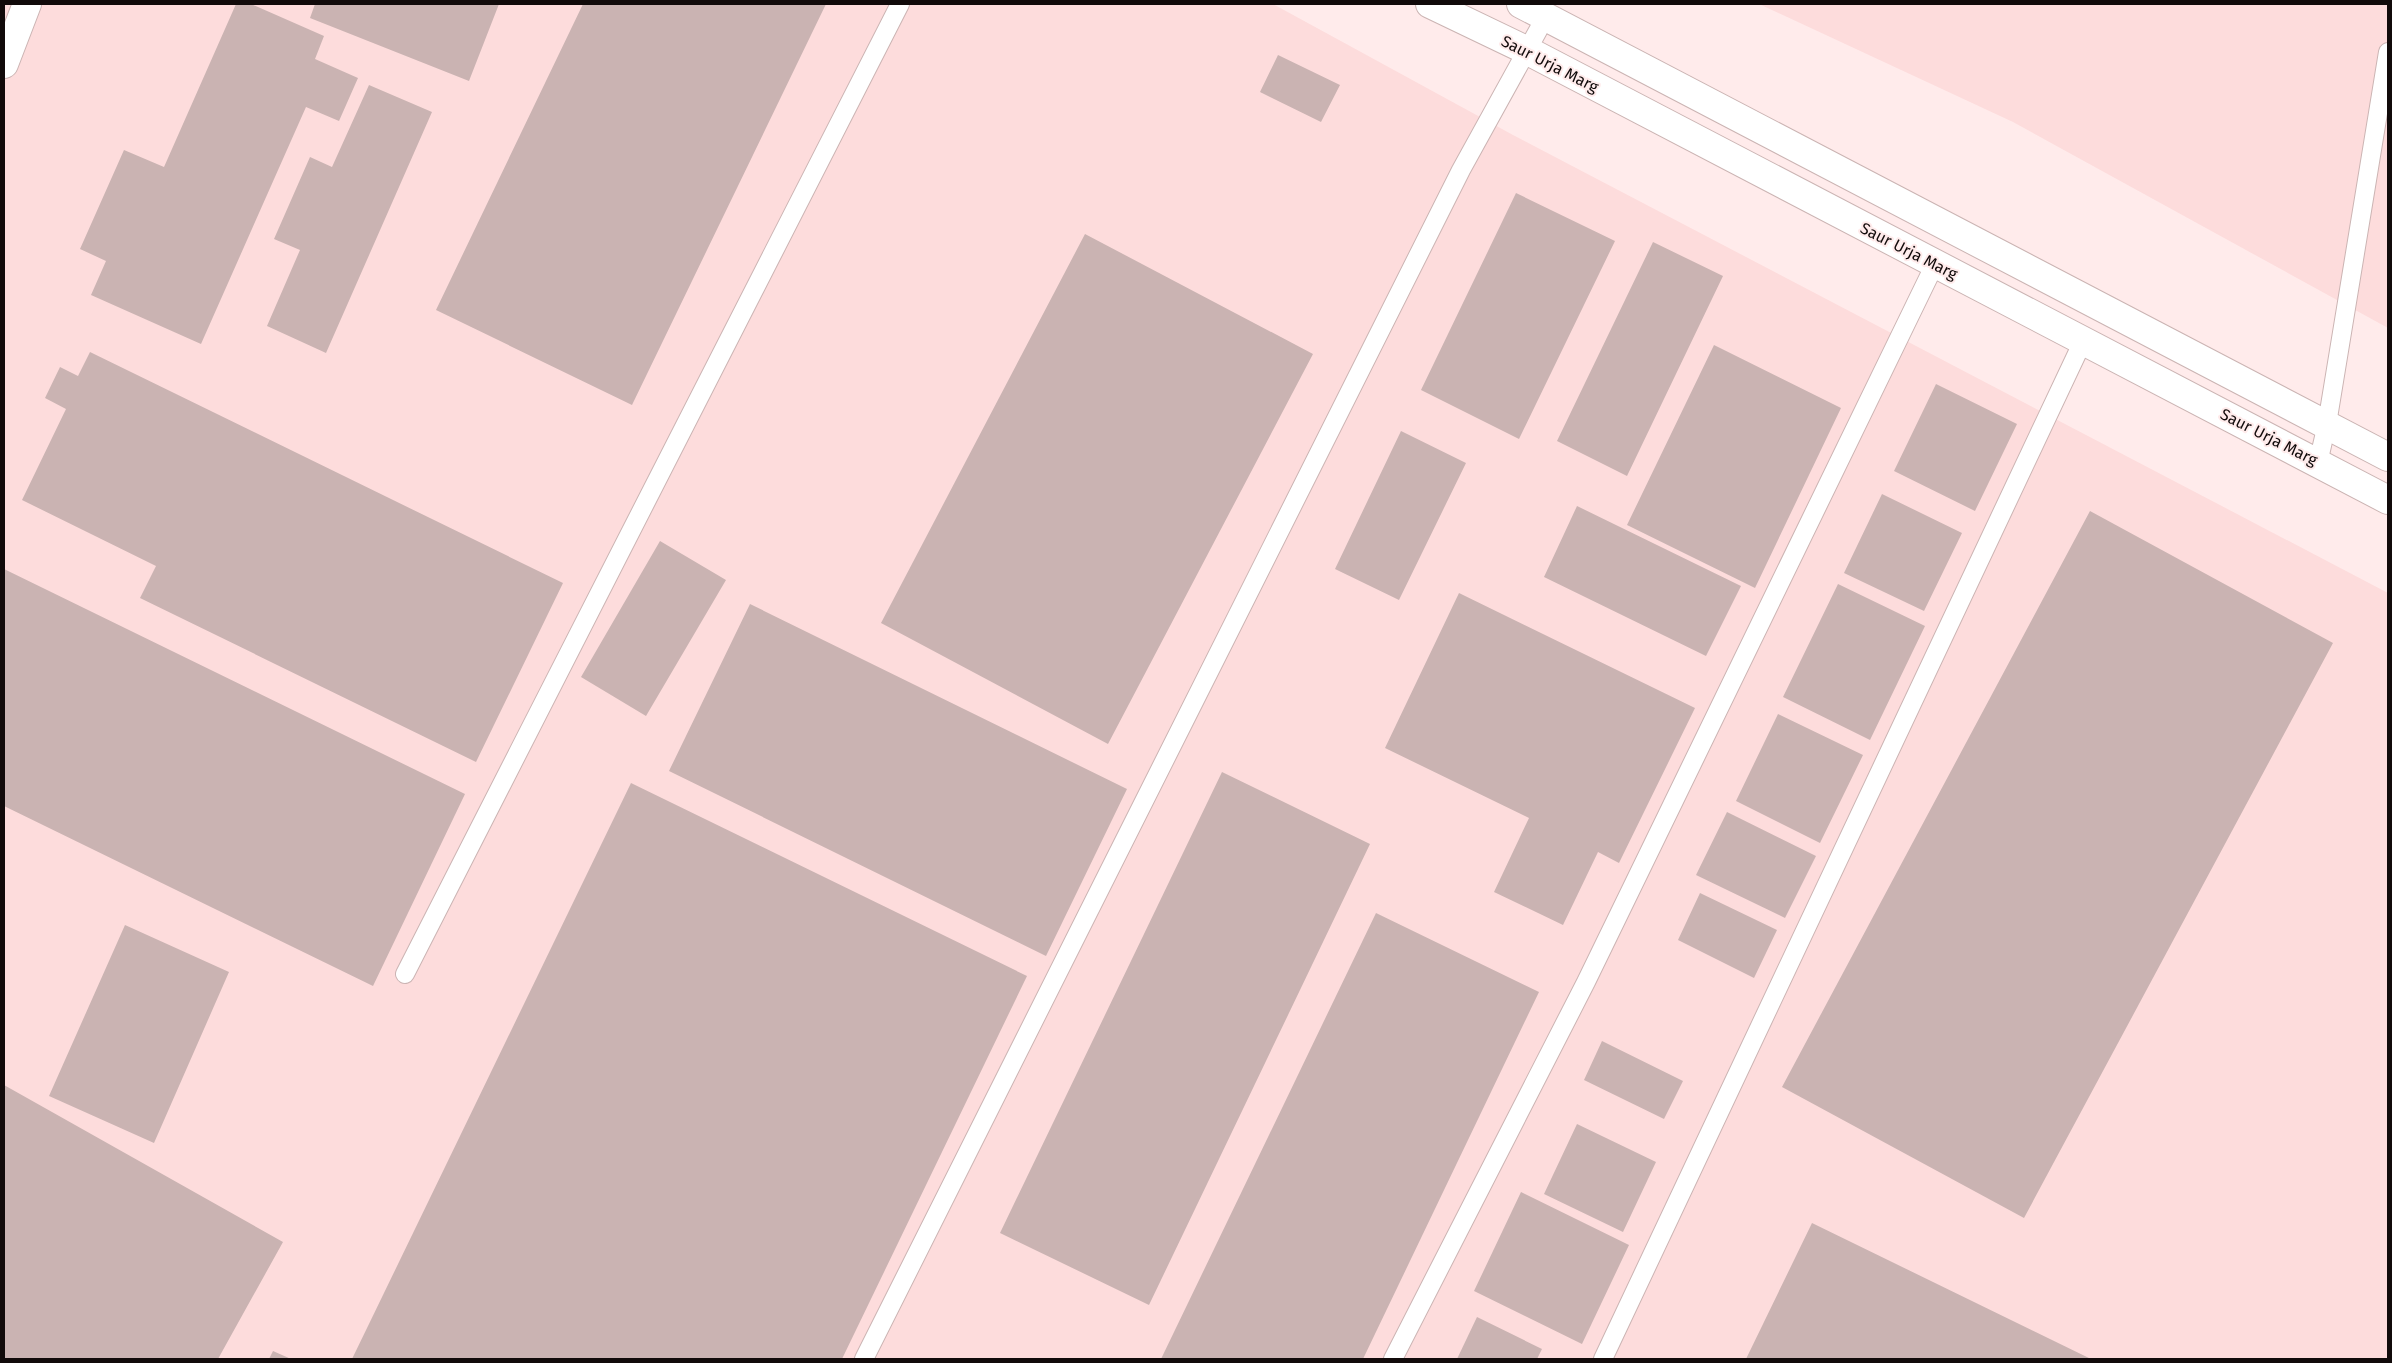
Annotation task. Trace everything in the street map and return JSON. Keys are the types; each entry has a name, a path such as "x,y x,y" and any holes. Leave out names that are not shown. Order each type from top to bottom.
{"street":[{"path":"4,64 27,4"},
{"name":"Saur Urja Marg","path":"1430,4 1528,51 2388,500"},
{"path":"1521,4 2388,457"},
{"path":"1798,193 1817,159"}],"lane":[{"path":"404,974 900,4"},
{"path":"864,1359 1456,179 1546,16"},
{"path":"2318,463 2327,424 2388,52"},
{"path":"1393,1359 1586,982 1935,264"},
{"path":"1603,1359 2083,341"}],"shaded area":[{"path":"4,4 1273,4 1513,135 2388,593 2388,1359 4,1359"},
{"path":"1759,4 2388,4 2388,328 2013,122"}],"building":[{"path":"236,4 251,4 324,36 315,59 358,78 339,121 306,107 201,344 91,295 106,261 80,249 124,150 164,167"},
{"path":"315,4 499,4 469,81 310,18"},
{"path":"583,4 826,4 632,405 436,310"},
{"path":"1278,55 1340,85 1321,122 1260,92"},
{"path":"369,85 432,112 326,353 267,326 300,250 274,239 310,157 332,167"},
{"path":"1516,193 1615,241 1519,439 1421,390"},
{"path":"1085,234 1313,354 1108,744 881,623"},
{"path":"1653,242 1723,276 1627,476 1557,441"},
{"path":"1714,345 1841,408 1755,588 1627,525"},
{"path":"90,352 563,583 476,762 140,598 156,566 22,500 66,409 45,398 60,367 78,376"},
{"path":"1936,384 2017,424 1975,511 1894,471"},
{"path":"1401,431 1466,463 1399,600 1335,569"},
{"path":"1882,494 1962,533 1924,611 1844,573"},
{"path":"1577,506 1741,586 1706,656 1544,577"},
{"path":"2090,511 2333,643 2024,1218 1782,1087"},
{"path":"660,541 726,580 646,716 581,677"},
{"path":"4,569 465,794 373,986 4,806"},
{"path":"1838,584 1925,626 1870,740 1783,697"},
{"path":"1459,593 1695,708 1619,863 1598,852 1563,925 1494,892 1529,818 1385,748"},
{"path":"750,604 1127,789 1046,956 669,771"},
{"path":"1778,714 1863,755 1820,843 1736,801"},
{"path":"1222,772 1370,844 1149,1305 1000,1233"},
{"path":"631,783 1027,976 842,1359 352,1359"},
{"path":"1727,812 1816,856 1785,918 1696,875"},
{"path":"1700,893 1777,930 1754,978 1678,940"},
{"path":"1376,913 1539,992 1363,1359 1161,1359"},
{"path":"125,925 229,972 154,1143 49,1096"},
{"path":"1602,1041 1683,1081 1664,1119 1584,1080"},
{"path":"4,1085 283,1242 218,1359 4,1359"},
{"path":"1577,1124 1656,1162 1623,1232 1544,1194"},
{"path":"1521,1192 1629,1245 1582,1344 1474,1291"},
{"path":"1812,1223 2091,1359 1746,1359"},
{"path":"1477,1317 1542,1349 1537,1359 1457,1359"},
{"path":"273,1351 291,1359 269,1359"}]}
